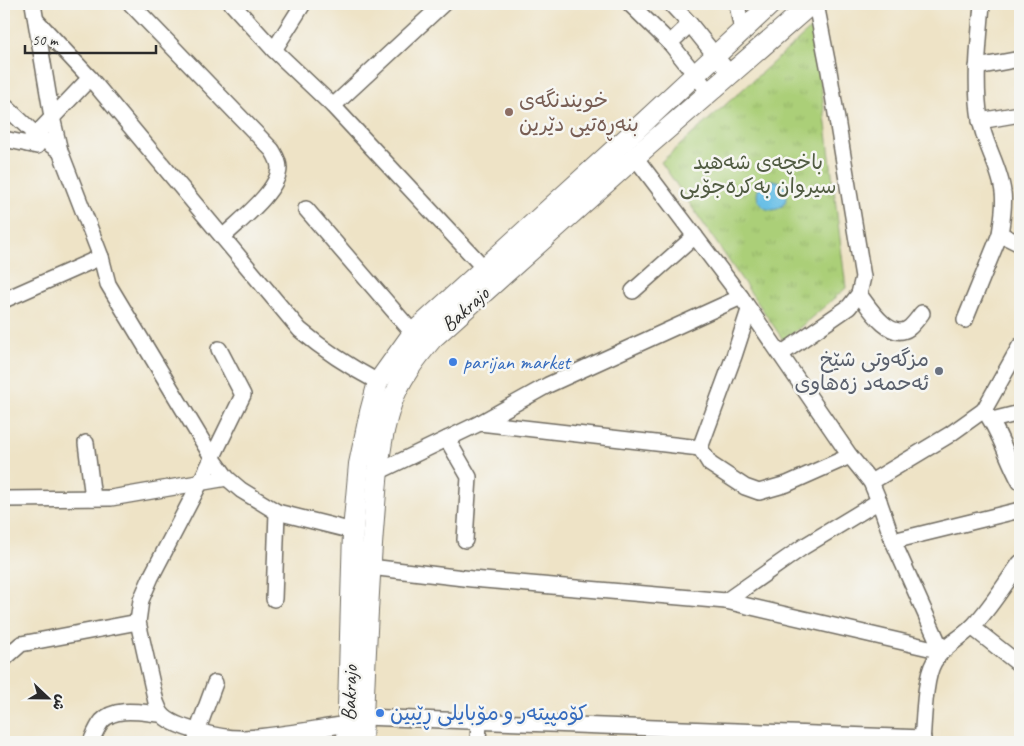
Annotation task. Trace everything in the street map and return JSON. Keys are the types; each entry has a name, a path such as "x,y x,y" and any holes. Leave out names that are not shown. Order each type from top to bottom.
{"street":[{"path":"33,4 52,117 60,151 101,257 108,284 212,457 227,478 241,490 277,512 353,531"},
{"path":"131,4 272,150 276,158 279,168 271,190 222,237"},
{"path":"232,4 274,50 333,106 484,268"},
{"path":"274,50 303,4"},
{"path":"333,106 443,4"},
{"path":"630,4 670,43 709,92"},
{"path":"672,4 730,74"},
{"path":"736,4 742,30"},
{"name":"Bakrajo","path":"362,742 353,728 353,531 359,464 378,382 413,333 771,4"},
{"name":"Bakrajo","path":"353,728 378,472 384,430 391,404 402,380 433,338 634,157 811,4"},
{"path":"781,354 849,307 859,294 863,277 816,4"},
{"path":"965,320 1000,234 1004,203 1000,177 980,121 977,94 982,4"},
{"path":"36,20 90,78 300,330 322,349 378,382"},
{"path":"670,43 690,24"},
{"path":"977,67 1020,59"},
{"path":"31,139 90,78"},
{"path":"4,105 31,139"},
{"path":"980,121 1020,114"},
{"path":"4,139 31,139 60,151"},
{"path":"634,157 745,304 850,456 871,482 894,541 942,651"},
{"path":"306,210 413,333"},
{"path":"1000,234 1020,244"},
{"path":"633,291 695,236"},
{"path":"4,300 101,257"},
{"path":"859,294 877,319 897,331 908,329 922,313"},
{"path":"378,472 447,439 548,385 745,304"},
{"path":"700,448 734,356 745,304"},
{"path":"1020,346 988,415 1020,482"},
{"path":"161,714 156,702 138,622 141,600 145,587 200,484 243,396 218,349"},
{"path":"871,482 949,435 988,415 1020,413"},
{"path":"480,422 700,448"},
{"path":"447,439 469,477 465,540"},
{"path":"86,443 93,498"},
{"path":"700,448 710,464 745,487 759,492 787,484 850,456"},
{"path":"4,499 111,498 227,478"},
{"path":"726,601 803,547 880,501"},
{"path":"894,541 1020,510"},
{"path":"274,599 277,512"},
{"path":"91,742 100,724 110,715 122,712 161,714 196,737 242,738 353,728 479,721 922,740 929,674 934,662 942,651 972,627 983,615 1020,564"},
{"path":"370,567 472,579 726,601 942,651"},
{"path":"4,659 21,644 138,622"},
{"path":"972,627 1020,665"},
{"path":"196,737 215,683"},
{"path":"478,742 479,721"}],"green space":[{"name":"باخچەی شەهید سیروان بەکرەجۆیی","path":"814,26 846,288 784,341 661,162"}],"water":[{"path":"772,180 783,184 787,195 783,206 772,210 761,206 757,195 761,184"}],"place":[{"name":"خویندنگەی بنەڕەتیی دێرین","path":"509,112"},
{"name":"parijan market","path":"453,362"},
{"name":"مزگەوتی شێخ ئەحمەد زەهاوی","path":"939,371"},
{"name":"کۆمپیتەر و مۆبایلی ڕێبین","path":"380,713"}]}
